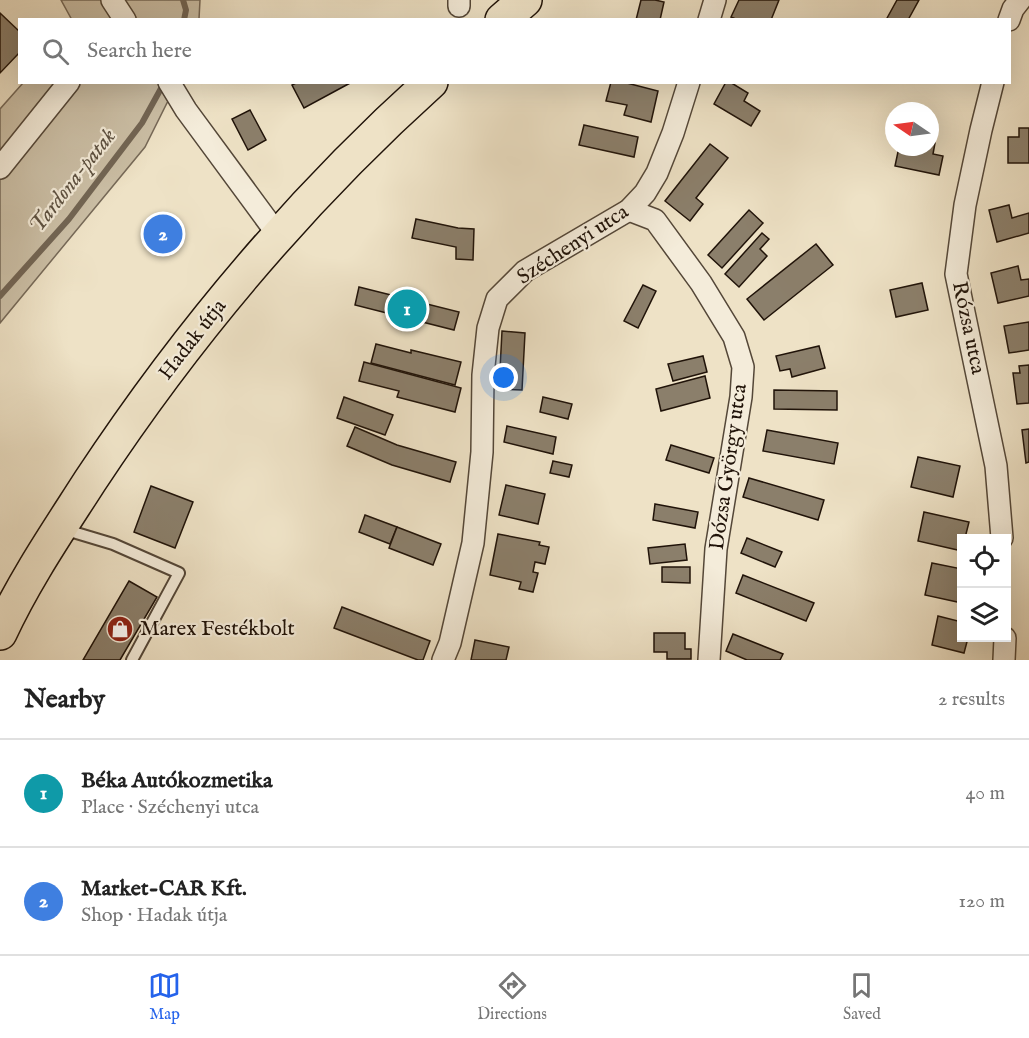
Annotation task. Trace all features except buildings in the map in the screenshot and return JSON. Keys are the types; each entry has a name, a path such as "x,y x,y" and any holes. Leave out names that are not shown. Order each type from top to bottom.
{"main road":[{"path":"504,18 525,0"},
{"name":"Hadak útja","path":"0,633 16,600 60,528 123,432 192,338 278,235 368,141 429,84"}],"street":[{"path":"112,0 124,18"},
{"path":"710,18 715,0"},
{"path":"1010,18 1020,0"},
{"path":"0,168 67,84"},
{"path":"170,84 186,111 278,235"},
{"name":"Széchenyi utca","path":"443,660 450,643 473,543 482,452 483,375 488,328 497,299 525,271 629,210 645,193 657,173 688,84"},
{"name":"Rózsa utca","path":"992,84 965,205 956,274 996,466 1002,534"},
{"name":"Dózsa György utca","path":"629,210 655,220 700,282 734,337 743,367 741,398 716,549 709,660"},
{"path":"1005,642 1005,660"}],"lane":[{"path":"60,528 113,544 179,573 132,660"}],"shaded area":[{"path":"61,0 200,0 199,18 71,18"},
{"path":"22,84 180,84 167,103 145,147 0,323 0,109"}],"waterway":[{"name":"Tardona-patak","path":"183,0 186,10 184,18"},
{"name":"Tardona-patak","path":"0,296 69,219 142,123 163,84"}],"place":[{"name":"Market-CAR Kft.","path":"163,234"},
{"name":"Béka Autókozmetika","path":"407,309"},
{"name":"Marex Festékbolt","path":"120,629"}]}
